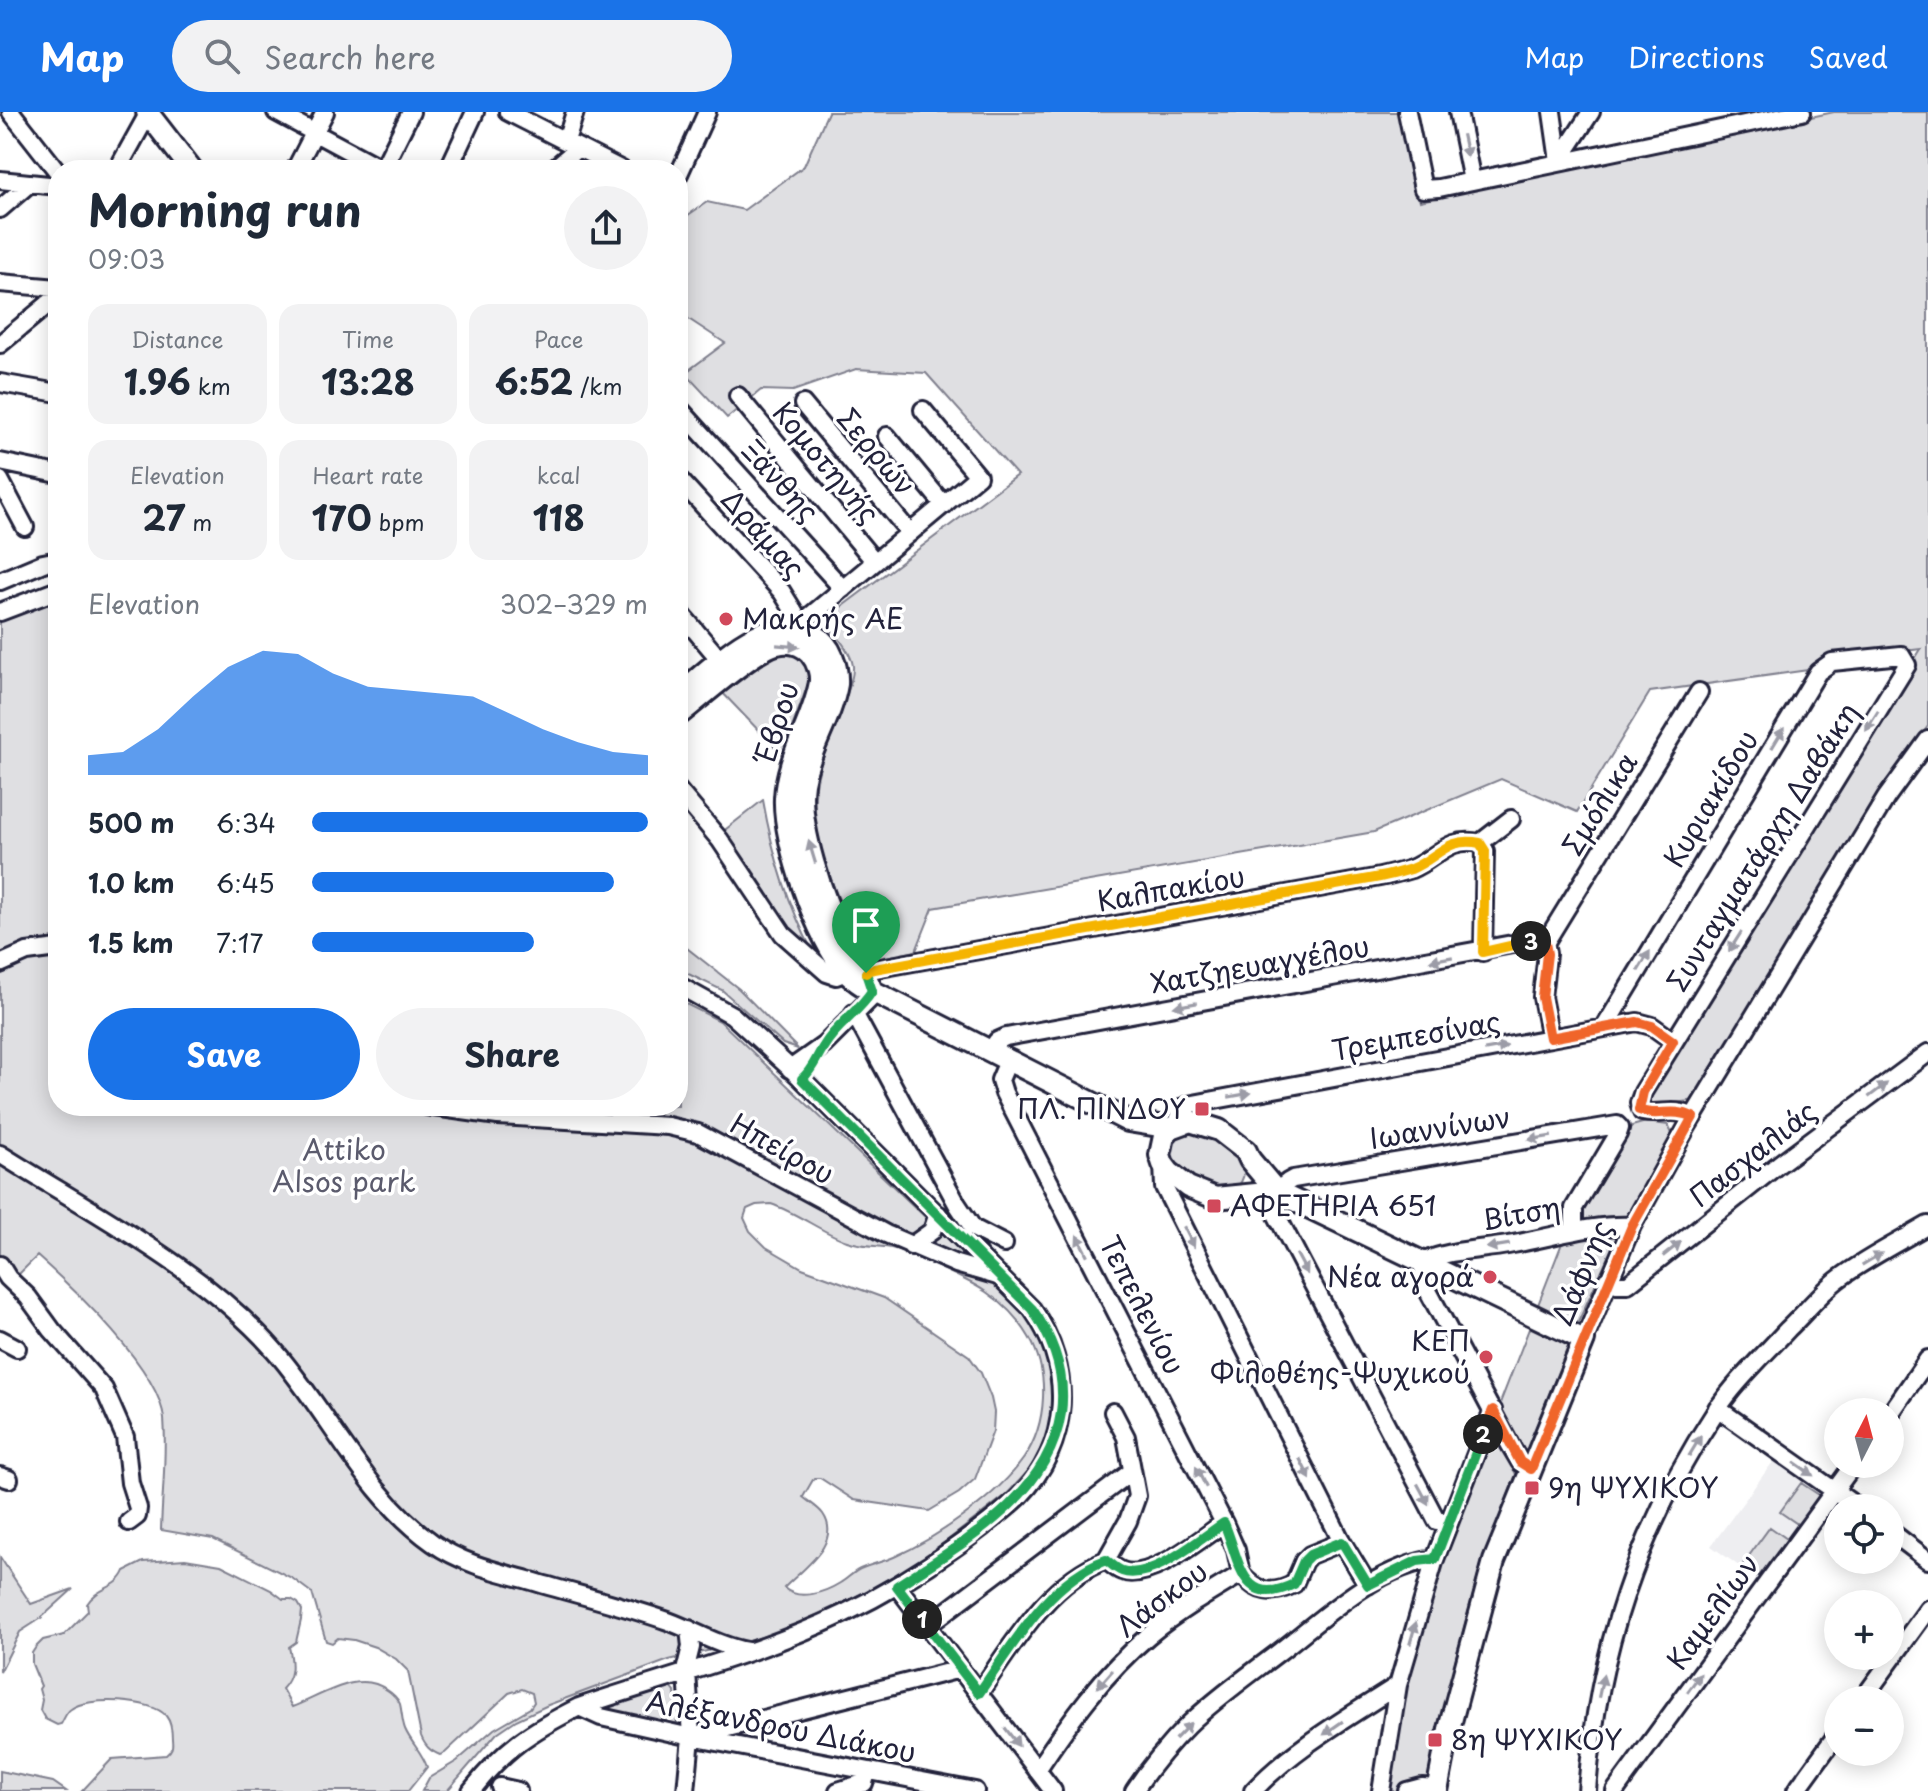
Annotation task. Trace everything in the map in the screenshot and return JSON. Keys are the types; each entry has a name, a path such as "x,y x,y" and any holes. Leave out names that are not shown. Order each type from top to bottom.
{"main road":[{"path":"153,113 185,160"},
{"path":"153,113 198,160"},
{"path":"688,687 754,635 770,628 801,623"},
{"name":"Έβρου","path":"801,623 830,653 837,679 831,705 807,766 803,785 803,816 834,921 865,986"},
{"name":"Έβρου","path":"688,707 769,646 790,643 802,647 813,656 818,666 820,684 790,766 785,798 786,818 813,912 828,944 865,986"},
{"path":"865,986 1128,1121 1175,1125 1200,1122 1219,1130 1239,1143 1277,1192 1584,1340"},
{"path":"1128,1121 1169,1172 1197,1191 1215,1198 1277,1192"},
{"path":"1162,1160 1163,1139 1175,1125"},
{"path":"1236,1195 1248,1180 1250,1160"},
{"name":"Δάφνης","path":"1437,1790 1494,1561 1584,1340"}],"street":[{"path":"11,112 49,160"},
{"path":"276,112 366,160"},
{"path":"300,160 325,112"},
{"path":"387,160 411,112"},
{"path":"453,160 475,112"},
{"path":"508,112 603,160"},
{"path":"560,160 572,144 575,112"},
{"path":"685,160 707,112"},
{"path":"1407,112 1423,189 1802,112"},
{"path":"1458,112 1472,181"},
{"path":"1552,112 1559,161"},
{"path":"1559,161 1591,112"},
{"path":"123,160 153,113"},
{"path":"0,180 48,185"},
{"path":"0,209 30,183"},
{"path":"0,283 48,293"},
{"path":"0,344 48,303"},
{"path":"0,383 48,391"},
{"name":"Κομοτηνής","path":"738,396 875,562"},
{"name":"Σερρών","path":"803,404 910,533"},
{"path":"801,623 978,476 923,410"},
{"name":"Ξάνθης","path":"688,418 843,589"},
{"path":"887,436 944,505"},
{"path":"0,462 48,472"},
{"path":"0,480 25,527"},
{"name":"Δράμας","path":"688,489 782,592 801,623"},
{"path":"0,581 48,562"},
{"path":"0,612 48,594"},
{"path":"688,622 721,661"},
{"name":"Κυριακίδου","path":"1604,1028 1818,672 1832,662 1901,655"},
{"name":"Συνταγματάρχη Δαβάκη","path":"1693,1117 1673,1111 1650,1114 1639,1110 1643,1092 1907,665 1901,655"},
{"name":"Σμόλικα","path":"1545,943 1699,692"},
{"name":"Δάφνης","path":"1584,1340 1632,1226 1693,1117 1886,798 1928,741"},
{"path":"688,802 720,840 783,934 827,973 865,986 854,1013 796,1074"},
{"path":"1483,952 1485,851 1480,843 1511,819"},
{"name":"Καλπακίου","path":"865,986 869,970 1380,877 1414,868 1452,844 1465,840 1480,843"},
{"name":"Χατζηευαγγέλου","path":"990,1051 997,1041 1006,1037 1483,952 1534,940 1545,943"},
{"path":"1545,943 1547,954 1542,997 1550,1038"},
{"path":"0,964 27,952 48,949"},
{"path":"1626,990 1637,1022 1652,1026 1673,1041"},
{"path":"471,1791 516,1743 579,1707 747,1651 843,1614 897,1586 986,1525 1019,1497 1038,1473 1053,1446 1063,1398 1057,1359 1041,1321 1003,1278 796,1074 732,1015 688,991"},
{"path":"854,1013 957,1204 973,1228 1004,1244"},
{"name":"Τρεμπεσίνας","path":"1175,1125 1178,1109 1193,1104 1637,1022"},
{"name":"Πασχαλιάς","path":"1607,1280 1628,1284 1779,1164 1928,1053"},
{"name":"Τεπελενίου","path":"1008,1061 1000,1080 1004,1093 1224,1523 1236,1550 1241,1574"},
{"name":"Ηπείρου","path":"498,1116 668,1126 688,1130 714,1140 822,1201 911,1246 1003,1278"},
{"name":"Ιωαννίνων","path":"1277,1192 1285,1182 1293,1179 1617,1125 1620,1128 1618,1134 1574,1208 1574,1231"},
{"path":"0,1154 221,1298 276,1352 384,1497 434,1543 478,1566 689,1629 719,1644 747,1651"},
{"path":"1162,1160 1164,1187 1342,1542 1368,1585"},
{"path":"1277,1192 1276,1214 1283,1228 1437,1521 1448,1521"},
{"path":"911,1246 932,1231 938,1214"},
{"name":"Βίτση","path":"1422,1262 1440,1255 1574,1231 1612,1225 1632,1226"},
{"path":"1587,1791 1591,1733 1609,1648 1636,1558 1664,1499 1717,1408 1769,1349 1838,1279 1928,1225"},
{"path":"1422,1262 1426,1287 1520,1462 1531,1469"},
{"path":"0,1265 104,1389 125,1437 130,1483 138,1508 137,1516 129,1522"},
{"path":"0,1339 17,1348"},
{"path":"1901,1398 1928,1359"},
{"path":"1717,1408 1840,1494"},
{"path":"1381,1791 1398,1685 1435,1559 1493,1410"},
{"path":"979,1693 1020,1634 1067,1580 1106,1560 1128,1521 1137,1496 1137,1485 1131,1472 1126,1437 1113,1412"},
{"path":"927,1626 1131,1472"},
{"name":"Καμελίων","path":"1615,1791 1844,1478"},
{"path":"1106,1560 1121,1571 1137,1573 1153,1569 1224,1523"},
{"name":"Λάσκου","path":"1037,1770 1070,1721 1111,1672 1147,1637 1194,1602 1241,1574 1252,1586 1265,1592 1281,1591 1294,1584 1310,1555 1342,1542"},
{"path":"1904,1542 1928,1560"},
{"path":"1134,1791 1153,1764 1189,1724 1238,1683 1368,1585 1417,1561 1435,1559"},
{"path":"897,1586 1053,1791"},
{"path":"1872,1686 1928,1609"},
{"path":"686,1791 691,1737 686,1671 691,1647 689,1629"},
{"path":"691,1737 960,1669"},
{"path":"1253,1791 1331,1728 1398,1685"},
{"name":"Αλέξανδρου Διάκου","path":"579,1707 601,1717 691,1737 943,1788 975,1791"},
{"path":"1796,1791 1824,1752"},
{"path":"838,1791 864,1783 867,1772"},
{"path":"500,1787 518,1791"},
{"path":"1407,1791 1422,1787 1437,1790"}],"shaded area":[{"path":"1775,1459 1823,1494 1760,1581 1711,1546"}],"green space":[{"path":"828,112 1402,112 1420,201 1834,112 1928,112 1928,726 1885,789 1696,1100 1653,1106 1647,1102 1648,1094 1921,649 1829,660 1815,669 1650,692 1577,812 1501,779 1374,832 933,908 916,951 869,961 832,881 815,815 815,795 825,750 853,671 849,654 824,620 1017,475 926,373 856,369 793,391 761,390 727,418 688,376 688,371 725,343 688,319 688,215 707,202 744,210 804,166"},
{"name":"Attiko Alsos park","path":"48,603 48,1116 688,1116 688,1005 720,1021 1027,1317 1044,1346 1050,1366 1052,1411 1045,1440 1030,1469 1006,1495 935,1550 885,1583 784,1630 669,1660 548,1705 497,1733 447,1791 422,1791 429,1778 457,1761 494,1729 530,1708 534,1702 532,1693 522,1689 509,1693 445,1753 440,1755 428,1748 421,1736 408,1671 396,1659 354,1640 338,1638 332,1643 326,1641 312,1593 292,1578 213,1539 161,1530 164,1419 159,1399 148,1377 112,1331 37,1256 17,1276 0,1259 0,619","holes":["771,1204 847,1241 908,1253 959,1277 998,1301 1020,1323 1036,1351 1043,1398 1037,1430 1024,1458 982,1501 946,1528 910,1549 860,1569 827,1590 804,1595 784,1588 818,1555 828,1535 823,1514 803,1497 814,1478 820,1478 854,1500 929,1511 975,1479 993,1431 991,1398 981,1373 969,1356 884,1298 802,1268 766,1247 750,1231 744,1218 747,1209"]},
{"path":"787,649 806,658 811,676 782,755 719,689 762,655"},
{"path":"763,800 782,878 813,952 793,937 721,833"},
{"path":"688,949 739,989 798,1049 783,1044 722,990 688,974"},
{"path":"1646,1122 1668,1125 1674,1138 1628,1217 1580,1220 1583,1200 1620,1138 1632,1126"},
{"path":"1199,1126 1245,1161 1243,1177 1237,1187 1218,1190 1172,1168 1168,1137"},
{"path":"1609,1229 1617,1237 1575,1329 1536,1310 1564,1238"},
{"path":"1532,1321 1571,1339 1524,1457 1497,1411"},
{"path":"1491,1428 1516,1474 1481,1565 1456,1657 1429,1791 1384,1791 1404,1683 1426,1604"},
{"path":"1801,1483 1819,1495 1799,1525 1780,1512"},
{"path":"1770,1527 1787,1539 1759,1576 1743,1564"},
{"path":"0,1557 31,1604 73,1589 40,1619 20,1632 0,1672"},
{"path":"185,1559 221,1565 283,1599 298,1603 302,1610 301,1620 296,1642 289,1647 291,1675 282,1689 292,1707 352,1683 376,1684 395,1696 400,1704 405,1729 427,1767 408,1791 82,1791 112,1759 166,1755 172,1744 169,1721 159,1710 148,1706 105,1701 79,1705 69,1710 61,1724 57,1725 45,1719 40,1710 41,1686 32,1664 32,1653 43,1640 64,1635 88,1611 87,1604 91,1598 118,1581 125,1571 143,1562"},
{"path":"671,1687 675,1692 675,1728 605,1710 608,1706"},
{"path":"0,1771 53,1782 66,1791 0,1791"}],"place":[{"name":"Μακρής ΑΕ","path":"726,619"},
{"name":"ΠΛ. ΠΙΝΔΟΥ","path":"1202,1109"},
{"name":"ΑΦΕΤΗΡΙΑ 651","path":"1214,1206"},
{"name":"Νέα αγορά","path":"1490,1277"},
{"name":"ΚΕΠ Φιλοθέης-Ψυχικού","path":"1486,1357"},
{"name":"9η ΨΥΧΙΚΟΥ","path":"1532,1488"},
{"name":"8η ΨΥΧΙΚΟΥ","path":"1435,1740"}],"route":[{"path":"1465,840 1480,843 1485,851 1483,952 1534,940 1545,943 1547,954 1542,997 1550,1038 1637,1022 1652,1026 1673,1041 1643,1092 1639,1110 1650,1114 1673,1111 1693,1117 1632,1226 1607,1280 1531,1469 1520,1462 1493,1410 1435,1559 1417,1561 1368,1585 1342,1542 1310,1555 1294,1584 1281,1591 1265,1592 1252,1586 1241,1574 1236,1550 1224,1523 1153,1569 1137,1573 1121,1571 1106,1560 1067,1580 1020,1634 979,1693 897,1586 986,1525 1029,1486 1053,1446 1059,1425 1063,1398 1061,1374 1049,1336 1032,1309 802,1079 813,1067 824,1045 866,1001 872,991 866,973 1380,877 1414,868 1452,844 1465,840"}]}
